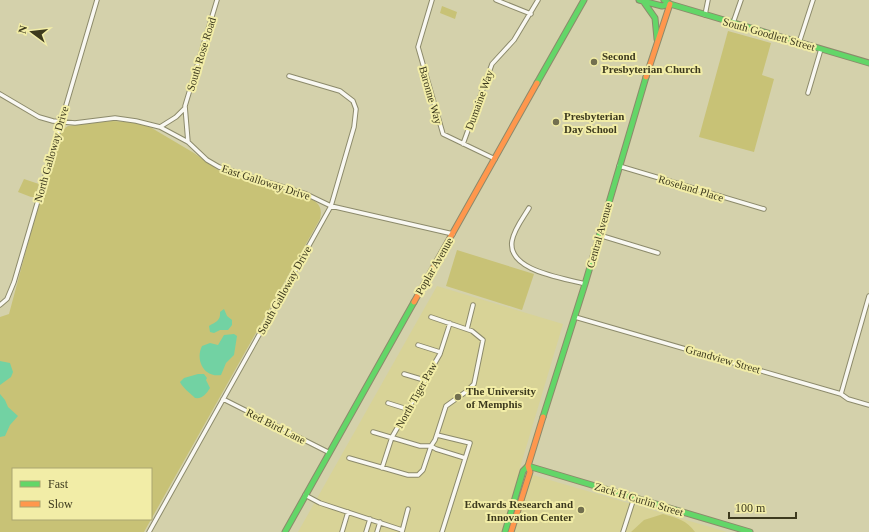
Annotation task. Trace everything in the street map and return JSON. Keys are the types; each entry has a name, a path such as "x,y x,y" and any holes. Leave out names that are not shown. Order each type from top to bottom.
{"main road":[{"name":"Poplar Avenue","path":"285,532 328,452 453,234 584,0"},
{"name":"South Goodlett Street","path":"664,0 670,4 705,15 869,63"},
{"name":"South Goodlett Street","path":"641,1 662,6 670,4"},
{"path":"641,1 654,13 656,20 656,48"},
{"name":"Central Avenue","path":"505,532 523,471 528,466 575,317 619,166 670,4"},
{"name":"Central Avenue","path":"511,532 530,472 528,466"},
{"name":"Zack H Curlin Street","path":"528,466 750,532"}],"street":[{"name":"North Galloway Drive","path":"0,305 7,298 14,282 97,0"},
{"name":"South Rose Road","path":"188,142 184,108 217,0"},
{"name":"Baronne Way","path":"432,0 418,47 443,134 495,159"},
{"path":"496,0 530,14"},
{"name":"Dumaine Way","path":"463,144 492,64 514,40 538,0"},
{"path":"705,15 708,0"},
{"path":"733,23 741,0"},
{"path":"799,43 813,0"},
{"path":"808,93 821,49"},
{"name":"South Galloway Drive","path":"150,532 331,206 354,127 356,109 353,101 340,91 289,76"},
{"name":"East Galloway Drive","path":"0,94 39,116 60,122 75,123 115,118 160,127 188,142 207,160 219,167 306,194 331,206 453,234"},
{"path":"160,127 176,117 184,108"},
{"name":"Roseland Place","path":"619,166 764,209"},
{"path":"529,208 513,239 512,251 517,260 527,267 585,284"},
{"path":"599,235 658,253"},
{"path":"841,394 869,296"},
{"path":"467,329 473,305"},
{"path":"349,458 408,475 418,474 424,467 431,446 437,435 447,404 467,392 474,384 483,340 478,334 467,329 431,317"},
{"name":"Grandview Street","path":"575,317 841,394 869,405"},
{"name":"North Tiger Paw","path":"382,468 392,437 440,352 450,323"},
{"path":"418,345 440,352"},
{"path":"404,374 424,380"},
{"name":"Red Bird Lane","path":"223,399 328,452"},
{"path":"388,403 407,409"},
{"path":"373,432 420,446 431,446 436,450 465,458"},
{"path":"437,435 470,444 442,532"},
{"path":"305,495 320,503 380,522 402,531 408,509"},
{"path":"623,532 634,498"},
{"path":"342,532 348,512"},
{"path":"366,532 370,519"},
{"path":"377,532 380,522"}],"shaded area":[{"path":"442,6 457,12 455,19 440,13"},
{"path":"728,31 771,43 762,75 774,79 754,152 699,137"},
{"path":"111,121 133,122 150,127 194,153 218,170 313,200 318,204 321,211 320,219 152,518 152,468 12,468 12,520 151,520 144,532 0,532 0,317 9,314 40,198 62,130 68,126"},
{"path":"24,179 39,184 35,197 18,192"},
{"path":"457,250 534,274 522,310 446,286"},
{"name":"The University of Memphis","path":"437,286 563,324 519,471 727,532 298,532"},
{"path":"224,309 227,316 232,320 232,325 228,330 220,330 214,333 210,332 209,326 219,319 220,312"},
{"path":"234,334 237,336 234,355 226,363 221,375 210,374 202,367 200,362 200,351 202,346 210,343 218,345 224,335"},
{"path":"0,361 10,363 13,372 11,377 0,385"},
{"path":"204,374 210,388 202,397 195,398 180,382 184,378"},
{"path":"0,394 8,407 18,416 10,425 5,436 0,437"},
{"path":"663,514 685,522 695,532 631,532 644,520"}],"traffic: fast":[{"path":"537,83 584,0"},
{"path":"639,0 662,6 670,4"},
{"path":"664,0 670,4 869,63"},
{"path":"643,1 655,18 657,39"},
{"path":"543,417 585,284 646,77"},
{"path":"285,532 414,302"},
{"path":"528,466 750,532"},
{"path":"505,532 523,471 528,466"}],"traffic: slow":[{"path":"646,77 670,4"},
{"path":"414,302 537,83"},
{"path":"511,532 530,472 528,466 543,417"}],"place":[{"name":"Second Presbyterian Church","path":"594,62"},
{"name":"Presbyterian Day School","path":"556,122"},
{"name":"The University of Memphis","path":"458,397"},
{"name":"Edwards Research and Innovation Center","path":"581,510"}]}
